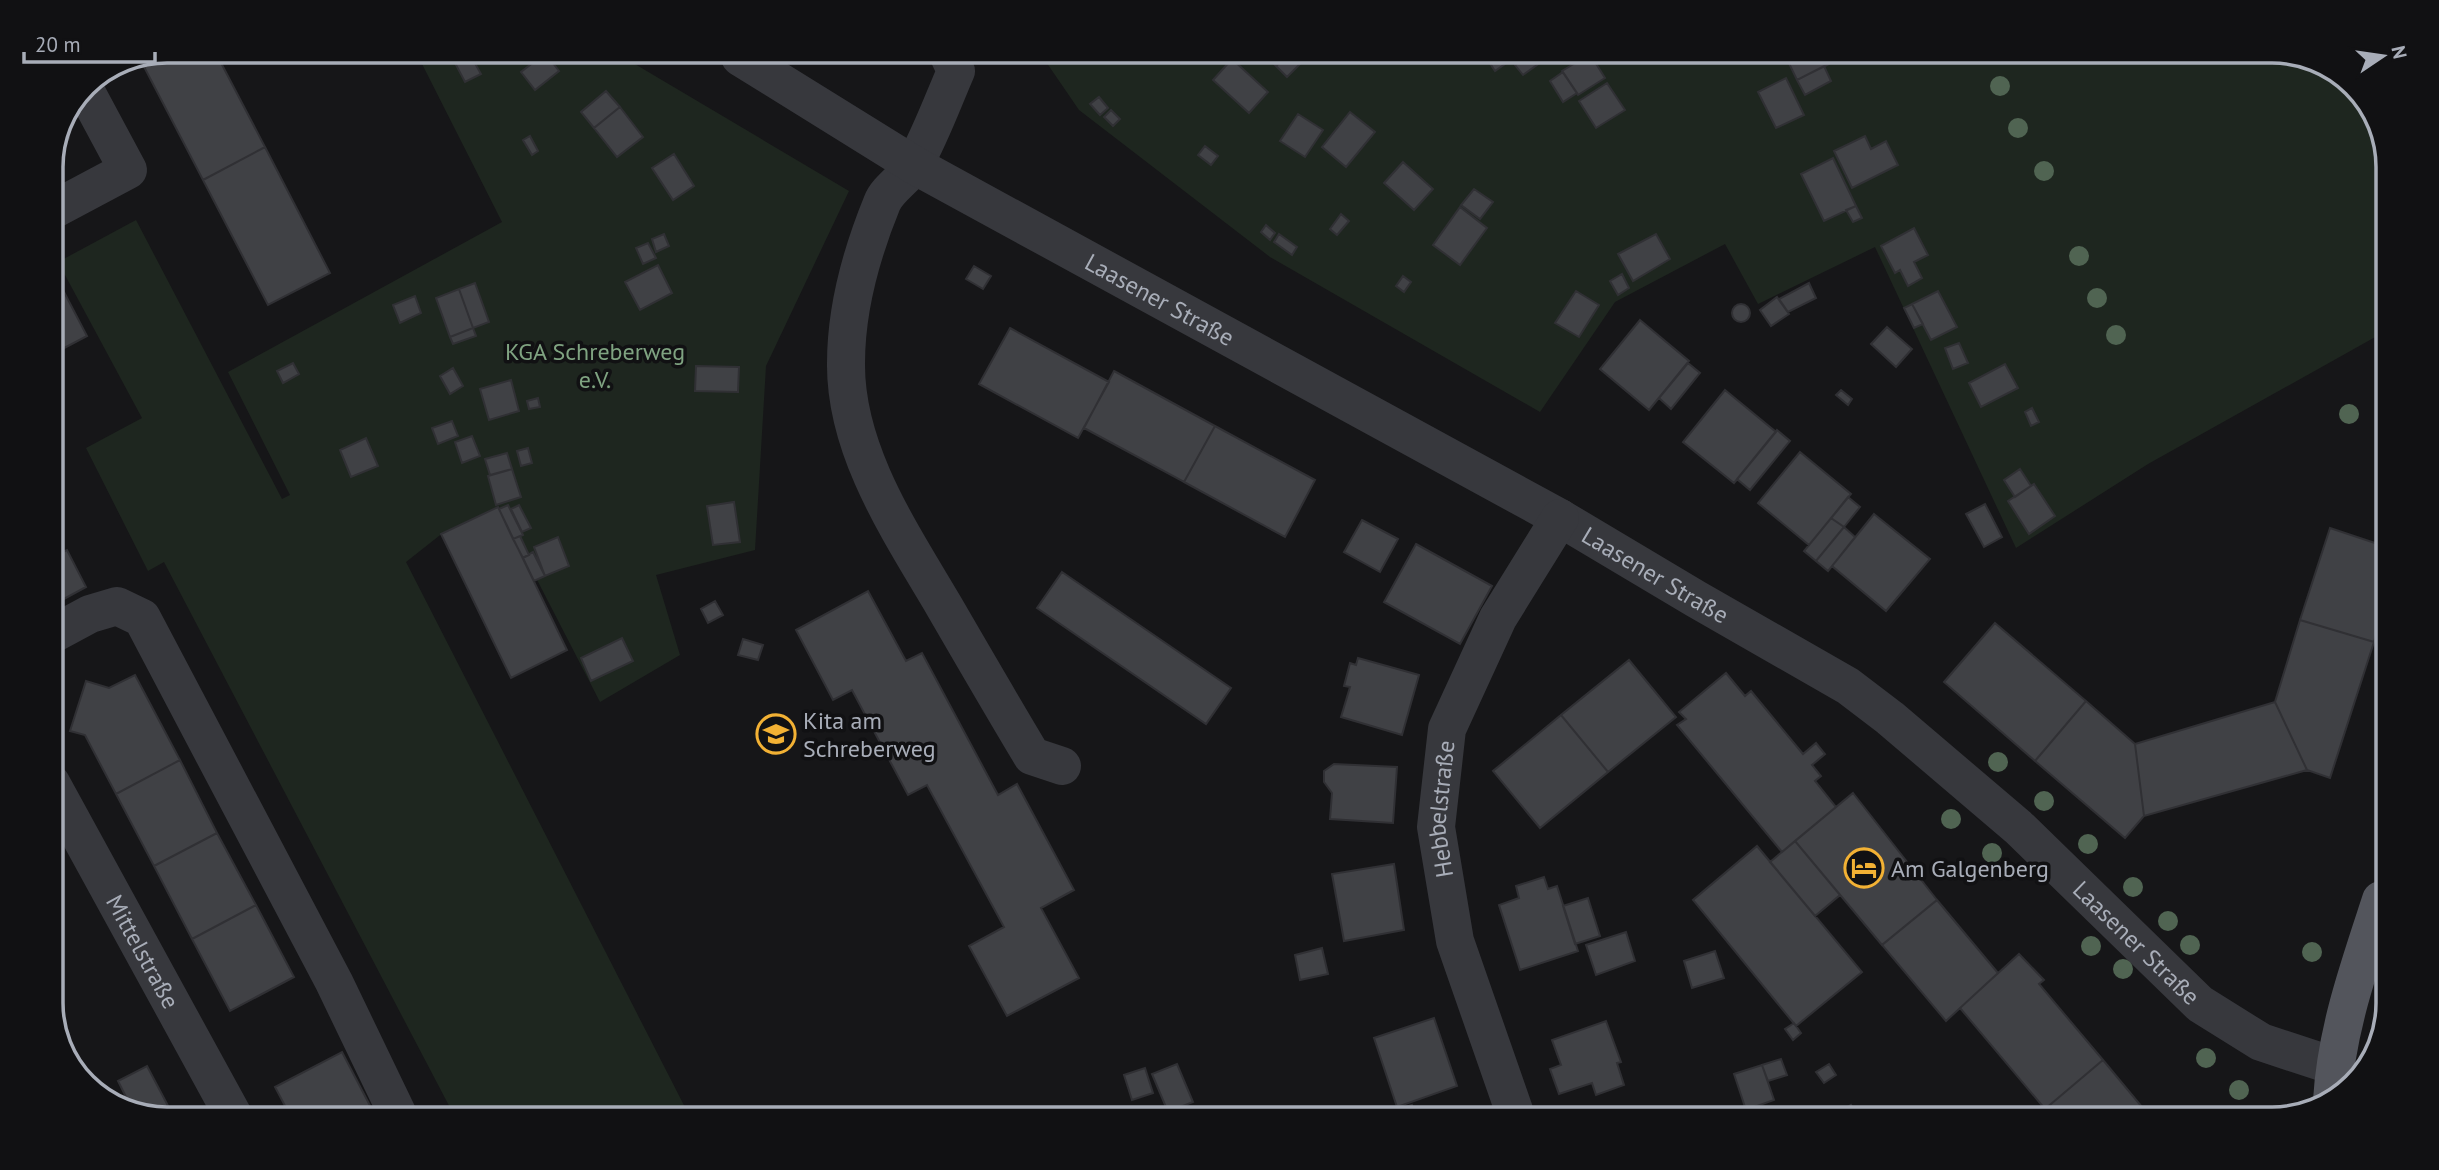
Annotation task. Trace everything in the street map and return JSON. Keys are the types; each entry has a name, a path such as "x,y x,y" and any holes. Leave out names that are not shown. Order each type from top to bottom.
{"main road":[{"path":"2333,1083 2345,1010 2376,915"}],"street":[{"name":"Laasener Straße","path":"750,63 914,165 1560,518 1848,686 2018,827 2200,1004 2333,1083"},
{"path":"952,63 957,71 914,165 883,200 859,275 850,319 846,363 852,414 864,454 885,502 1032,757 1062,766"},
{"path":"63,205 128,170 90,99"},
{"name":"Hebbelstraße","path":"1513,1107 1455,941 1436,827 1447,729 1498,618 1560,518"},
{"path":"63,629 90,614 117,606 142,618 334,982 394,1107"},
{"name":"Mittelstraße","path":"63,805 228,1107"}],"green space":[{"name":"KGA Schreberweg e.V.","path":"422,63 633,63 849,191 766,366 755,550 656,575 680,655 600,702 499,506 444,532 406,562 685,1107 450,1107 164,562 148,571 86,448 142,418 63,271 63,259 136,220 282,499 290,495 228,372 502,222"},
{"path":"1047,63 2272,63 2312,71 2335,85 2350,99 2365,121 2376,161 2376,337 2148,464 2016,548 1875,247 1758,304 1725,244 1615,302 1540,412 1270,257 1079,110"}],"building":[{"path":"167,63 221,63 265,147 203,180 144,67"},
{"path":"455,63 475,63 481,74 465,82"},
{"path":"533,63 553,63 559,71 535,90 521,72"},
{"path":"1228,63 1236,63 1268,92 1249,113 1213,80"},
{"path":"1279,63 1300,64 1287,77 1276,66"},
{"path":"1490,63 1506,63 1495,71"},
{"path":"1518,63 1540,63 1523,75 1515,65"},
{"path":"1575,63 1596,63 1605,78 1578,95 1562,71"},
{"path":"1789,63 1829,63 1829,64 1797,80"},
{"path":"1824,66 1831,81 1805,95 1797,80"},
{"path":"1563,72 1577,93 1563,102 1550,81"},
{"path":"1786,78 1804,115 1776,128 1758,92"},
{"path":"1607,83 1625,110 1596,128 1579,101"},
{"path":"606,91 620,107 594,128 581,112"},
{"path":"1099,97 1108,108 1100,115 1090,104"},
{"path":"620,107 643,137 617,157 594,128"},
{"path":"1111,110 1120,119 1113,126 1104,117"},
{"path":"1350,112 1375,132 1346,167 1322,147"},
{"path":"1298,114 1323,130 1305,157 1280,141"},
{"path":"530,136 538,151 532,155 523,140"},
{"path":"1865,136 1871,149 1886,141 1898,165 1852,188 1834,151"},
{"path":"1205,146 1218,156 1211,165 1198,155"},
{"path":"265,147 330,273 268,305 203,180"},
{"path":"674,154 694,186 673,200 652,168"},
{"path":"1833,158 1856,206 1824,221 1801,174"},
{"path":"1403,162 1433,189 1414,210 1384,183"},
{"path":"1474,189 1493,202 1480,219 1461,205"},
{"path":"1856,206 1862,218 1853,222 1846,210"},
{"path":"1460,207 1487,228 1460,265 1433,245"},
{"path":"1341,214 1349,221 1337,235 1330,229"},
{"path":"1266,225 1275,233 1270,240 1261,232"},
{"path":"1914,228 1928,255 1914,262 1922,278 1908,286 1900,270 1895,273 1881,246"},
{"path":"664,234 669,246 656,252 652,239"},
{"path":"1279,234 1297,247 1292,255 1274,242"},
{"path":"1656,234 1670,259 1633,281 1618,254"},
{"path":"648,243 656,258 643,264 636,248"},
{"path":"658,265 672,293 640,310 625,282"},
{"path":"974,266 991,276 983,289 966,279"},
{"path":"1622,274 1629,288 1618,295 1610,281"},
{"path":"1403,276 1411,282 1404,292 1396,286"},
{"path":"475,283 489,322 473,328 459,289"},
{"path":"1809,283 1816,298 1788,312 1779,299"},
{"path":"459,289 473,328 450,337 436,298"},
{"path":"63,290 87,336 63,349"},
{"path":"1576,291 1599,305 1579,337 1555,323"},
{"path":"1938,291 1957,327 1931,340 1912,304"},
{"path":"415,296 421,313 400,323 393,305"},
{"path":"1777,297 1789,314 1771,326 1760,310"},
{"path":"1741,304 1747,307 1750,313 1747,319 1741,322 1735,319 1732,313 1735,307"},
{"path":"1912,304 1923,324 1914,328 1904,308"},
{"path":"1640,320 1689,361 1649,410 1600,369"},
{"path":"1887,327 1912,349 1896,367 1871,344"},
{"path":"473,328 476,336 453,344 450,337"},
{"path":"1010,328 1109,382 1078,438 979,384"},
{"path":"1959,343 1968,363 1953,369 1945,348"},
{"path":"293,363 299,374 283,383 277,371"},
{"path":"1688,363 1700,373 1671,409 1659,398"},
{"path":"2005,364 2018,388 1981,407 1969,383"},
{"path":"696,366 739,367 738,392 695,391"},
{"path":"453,368 463,386 450,394 440,376"},
{"path":"1114,371 1215,426 1184,482 1084,428"},
{"path":"511,380 519,411 489,420 480,389"},
{"path":"1725,390 1776,432 1734,483 1683,442"},
{"path":"1841,390 1852,399 1848,405 1836,395"},
{"path":"538,398 540,407 529,409 527,401"},
{"path":"2032,408 2039,422 2031,426 2025,412"},
{"path":"452,421 458,436 438,444 432,428"},
{"path":"1215,426 1315,480 1285,537 1184,482"},
{"path":"1777,430 1790,441 1750,490 1737,479"},
{"path":"472,436 480,456 462,463 455,442"},
{"path":"366,438 378,466 351,477 340,450"},
{"path":"528,448 532,463 521,466 517,451"},
{"path":"1800,452 1851,494 1809,545 1758,503"},
{"path":"507,453 512,469 490,475 485,459"},
{"path":"512,469 521,497 496,505 488,476"},
{"path":"2020,469 2031,486 2015,497 2004,480"},
{"path":"2034,484 2055,516 2029,534 2008,501"},
{"path":"1848,497 1860,507 1844,527 1831,518"},
{"path":"734,502 740,542 713,545 707,506"},
{"path":"1985,504 2002,537 1984,547 1966,514"},
{"path":"508,505 523,535 513,539 499,509"},
{"path":"519,505 531,528 522,532 511,509"},
{"path":"498,507 567,650 511,678 441,534"},
{"path":"1874,514 1930,559 1886,611 1832,566"},
{"path":"1831,518 1844,527 1816,561 1804,551"},
{"path":"1362,520 1398,539 1380,572 1344,552"},
{"path":"1844,527 1855,537 1828,571 1816,561"},
{"path":"2330,528 2376,543 2374,642 2300,620"},
{"path":"520,536 529,555 523,558 513,539"},
{"path":"558,537 569,566 545,576 534,547"},
{"path":"1416,544 1492,586 1460,644 1384,602"},
{"path":"67,550 86,587 63,599 63,552"},
{"path":"533,552 545,576 534,581 523,558"},
{"path":"1062,572 1231,688 1206,724 1037,608"},
{"path":"868,591 906,661 922,653 998,795 1017,784 1074,890 1041,908 1079,978 1007,1016 969,946 1004,927 927,785 908,795 852,690 833,700 796,630"},
{"path":"715,601 723,615 708,623 701,609"},
{"path":"2300,620 2374,642 2330,778 2307,770 2275,702"},
{"path":"1995,623 2086,701 2035,761 1944,682"},
{"path":"622,638 633,661 591,681 581,658"},
{"path":"743,639 763,645 758,660 738,655"},
{"path":"1358,658 1419,675 1402,735 1341,717 1350,687 1344,686 1350,663 1356,665"},
{"path":"1629,660 1676,717 1608,772 1561,715"},
{"path":"1726,673 1745,696 1751,691 1803,754 1816,743 1825,754 1812,765 1821,776 1815,781 1836,807 1782,852 1677,725 1686,719 1679,712"},
{"path":"135,675 180,760 116,794 85,735 70,731 86,681 109,688"},
{"path":"2086,701 2135,744 2144,816 2125,838 2035,761"},
{"path":"2275,702 2307,770 2144,816 2135,744"},
{"path":"1561,715 1608,772 1540,828 1493,771"},
{"path":"180,760 217,833 154,866 116,794"},
{"path":"1334,764 1397,767 1393,823 1330,819 1332,793 1324,782 1324,771"},
{"name":"Am Galgenberg","path":"1853,793 1937,900 1882,945 1795,841"},
{"path":"217,833 256,905 192,939 154,866"},
{"path":"1795,841 1840,895 1815,916 1770,862"},
{"path":"1757,846 1862,972 1796,1026 1693,900"},
{"path":"1394,864 1404,930 1344,941 1332,874"},
{"path":"1544,877 1548,889 1557,886 1578,951 1520,970 1499,905 1519,898 1516,886"},
{"path":"1588,898 1600,936 1575,944 1563,906"},
{"path":"1937,900 1998,973 1946,1021 1882,945"},
{"path":"256,905 294,977 230,1011 192,939"},
{"path":"1626,932 1635,961 1596,975 1586,945"},
{"path":"1322,948 1328,974 1300,980 1295,955"},
{"path":"1715,951 1724,978 1692,988 1684,961"},
{"path":"2019,954 2044,980 2039,984 2103,1060 2047,1107 2043,1107 1960,1008"},
{"path":"1434,1018 1457,1086 1397,1107 1374,1038"},
{"path":"1606,1021 1621,1062 1617,1063 1624,1085 1596,1095 1592,1083 1559,1094 1550,1069 1561,1065 1552,1040"},
{"path":"1794,1023 1801,1033 1793,1040 1785,1029"},
{"path":"342,1052 371,1107 286,1107 275,1087"},
{"path":"1781,1059 1787,1075 1768,1081 1762,1065"},
{"path":"2103,1060 2142,1107 2047,1107"},
{"path":"1177,1064 1193,1102 1180,1107 1166,1107 1152,1074"},
{"path":"1829,1064 1836,1075 1824,1083 1816,1072"},
{"path":"1762,1065 1774,1100 1754,1107 1745,1107 1734,1074"},
{"path":"147,1066 169,1107 147,1105 127,1099 118,1081"},
{"path":"1145,1068 1153,1093 1132,1100 1124,1075"}],"place":[{"name":"Kita am Schreberweg","path":"776,734"},
{"name":"Am Galgenberg","path":"1864,868"}]}
